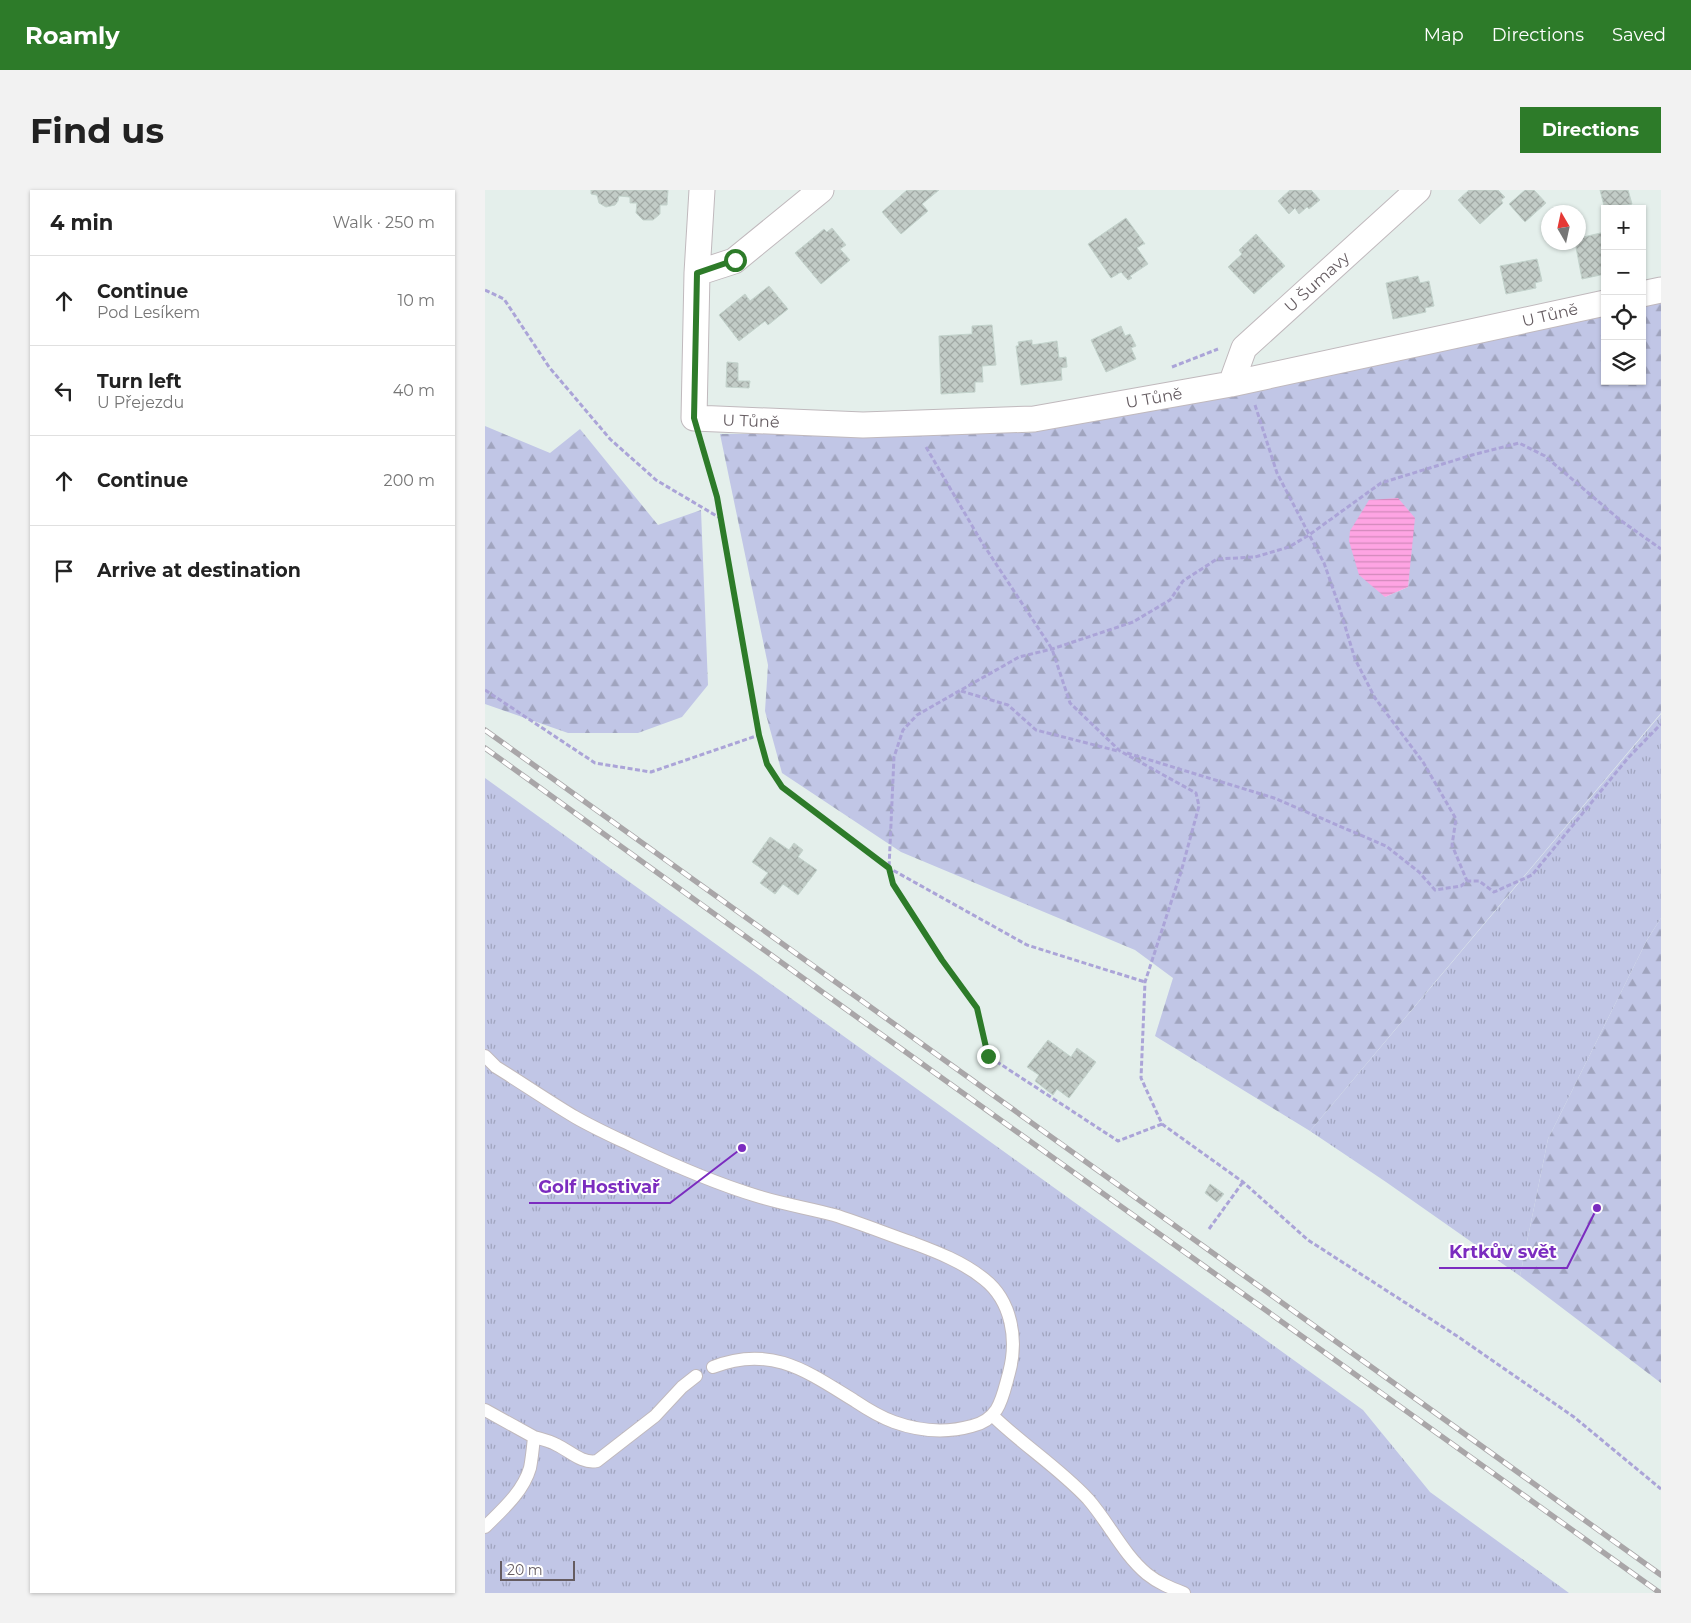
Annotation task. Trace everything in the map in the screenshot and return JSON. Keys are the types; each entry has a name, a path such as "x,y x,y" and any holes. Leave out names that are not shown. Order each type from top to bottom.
{"street":[{"path":"694,418 697,273 702,190"},
{"path":"697,273 735,260 821,190"},
{"name":"U Šumavy","path":"1239,383 1244,348 1418,190"},
{"path":"1646,293 1661,290"},
{"name":"U Tůně","path":"694,418 863,425 1034,419 1239,383 1601,303"}],"lane":[{"path":"485,1056 496,1067 577,1118 667,1162 757,1196 833,1215 935,1252 963,1265 985,1279 998,1293 1007,1309 1012,1327 1013,1342 1010,1368 998,1410 985,1422 958,1429 942,1431 919,1429 894,1422 870,1410 810,1373 784,1362 742,1360 713,1367"},
{"path":"485,1410 534,1437 557,1444 590,1463 597,1461 655,1416 681,1387 697,1376"},
{"path":"993,1416 1087,1498 1137,1564 1148,1575 1184,1593"},
{"path":"485,1527 515,1496 526,1478 530,1468 534,1437"}],"path":[{"path":"485,290 504,299 549,367 611,439 656,480 721,518"},
{"path":"1239,383 1277,473 1324,563 1355,659 1375,698 1423,762 1456,819 1452,845 1467,881"},
{"path":"694,418 717,497 759,735 767,764 782,787 889,868 1027,945 1145,982"},
{"path":"911,423 981,541 1052,649 1070,703 1120,751 1196,793 1199,806 1181,872 1145,982 1141,1078 1162,1124 1243,1182 1308,1240 1457,1336 1574,1417 1661,1489"},
{"path":"1162,1124 1118,1141 988,1056 977,1008 942,960 893,884 889,868 894,757 903,730 917,716 1019,657 1052,649 1133,622 1170,600 1183,581 1217,558 1255,557 1289,547 1309,535 1381,483 1472,455 1519,444 1545,456 1620,520 1661,549"},
{"path":"485,690 595,763 651,772 759,735"},
{"path":"961,690 1007,705 1036,730 1120,751 1274,798 1386,846 1419,872 1435,890 1461,886 1467,881 1479,881 1493,892 1532,875 1628,758 1661,724"},
{"path":"1209,1229 1243,1182"}],"green space":[{"path":"1661,300 1661,713 1310,1131 1155,1036 1173,978 1135,950 901,852 782,773 765,711 768,665 720,434 1029,433 1601,313 1601,385 1646,385 1646,303","holes":["1410,557 1408,587 1385,597"]},
{"path":"485,426 550,453 580,429 658,525 701,510 708,685 682,717 638,733 568,733 485,704"},
{"path":"1661,714 1661,918 1647,940 1548,1139 1520,1276 1310,1131"},
{"path":"485,778 1363,1410 1430,1492 1569,1593 485,1593"},
{"path":"1661,918 1661,1383 1520,1276 1548,1139 1647,940"}],"shaded area":[{"path":"1398,498 1415,518 1408,587 1385,597 1359,575 1349,541 1350,531 1369,500"}],"building":[{"path":"591,190 668,190 667,205 660,205 660,214 653,220 643,220 636,213 637,203 630,203 630,197 619,196 615,205 606,207 599,203 597,195 591,194"},
{"path":"907,190 939,190 922,204 928,211 901,234 882,212"},
{"path":"1290,190 1311,190 1320,200 1299,214 1295,208 1289,214 1278,201"},
{"path":"1469,190 1498,190 1505,197 1501,200 1503,203 1480,224 1458,200"},
{"path":"1525,190 1534,190 1546,203 1541,205 1541,208 1525,222 1509,204"},
{"path":"1600,190 1628,190 1632,204 1604,205"},
{"path":"1126,218 1145,244 1137,248 1148,264 1130,276 1132,278 1128,280 1121,272 1111,278 1088,244"},
{"path":"832,228 846,245 840,249 850,260 821,284 795,253 824,229 827,232"},
{"path":"1601,233 1601,275 1582,279 1577,250 1586,250 1586,236"},
{"path":"1256,234 1285,266 1254,294 1228,267 1242,254 1239,250"},
{"path":"1537,259 1542,281 1535,283 1536,288 1506,294 1500,266"},
{"path":"1418,276 1420,283 1429,281 1434,306 1425,308 1426,312 1393,319 1386,283"},
{"path":"769,286 788,309 768,325 765,321 739,341 719,315 745,294 750,301"},
{"path":"992,325 996,365 982,366 983,382 975,382 975,392 941,394 939,336 972,334 972,326"},
{"path":"1121,326 1125,336 1130,334 1136,346 1131,348 1136,359 1106,372 1091,340"},
{"path":"1032,340 1032,345 1057,341 1059,358 1066,357 1067,367 1061,368 1062,380 1021,385 1016,346 1019,346 1018,342"},
{"path":"727,362 738,363 738,381 750,381 749,388 726,387"},
{"path":"770,837 789,850 794,843 803,850 798,857 817,870 798,895 783,884 775,894 760,883 768,873 752,862"},
{"path":"1048,1040 1071,1057 1077,1048 1096,1062 1069,1098 1057,1089 1053,1095 1035,1081 1039,1075 1027,1067"},
{"path":"1210,1184 1224,1194 1217,1202 1205,1193"}],"railway":[{"path":"485,730 1661,1575"},
{"path":"485,748 1660,1593"}],"place":[{"name":"Golf Hostivař","path":"742,1148"},
{"name":"Krtkův svět","path":"1597,1208"}],"route":[{"path":"735,260 697,273 694,418 717,497 759,735 767,764 782,787 889,868 893,884 942,960 977,1008 988,1056"}]}
